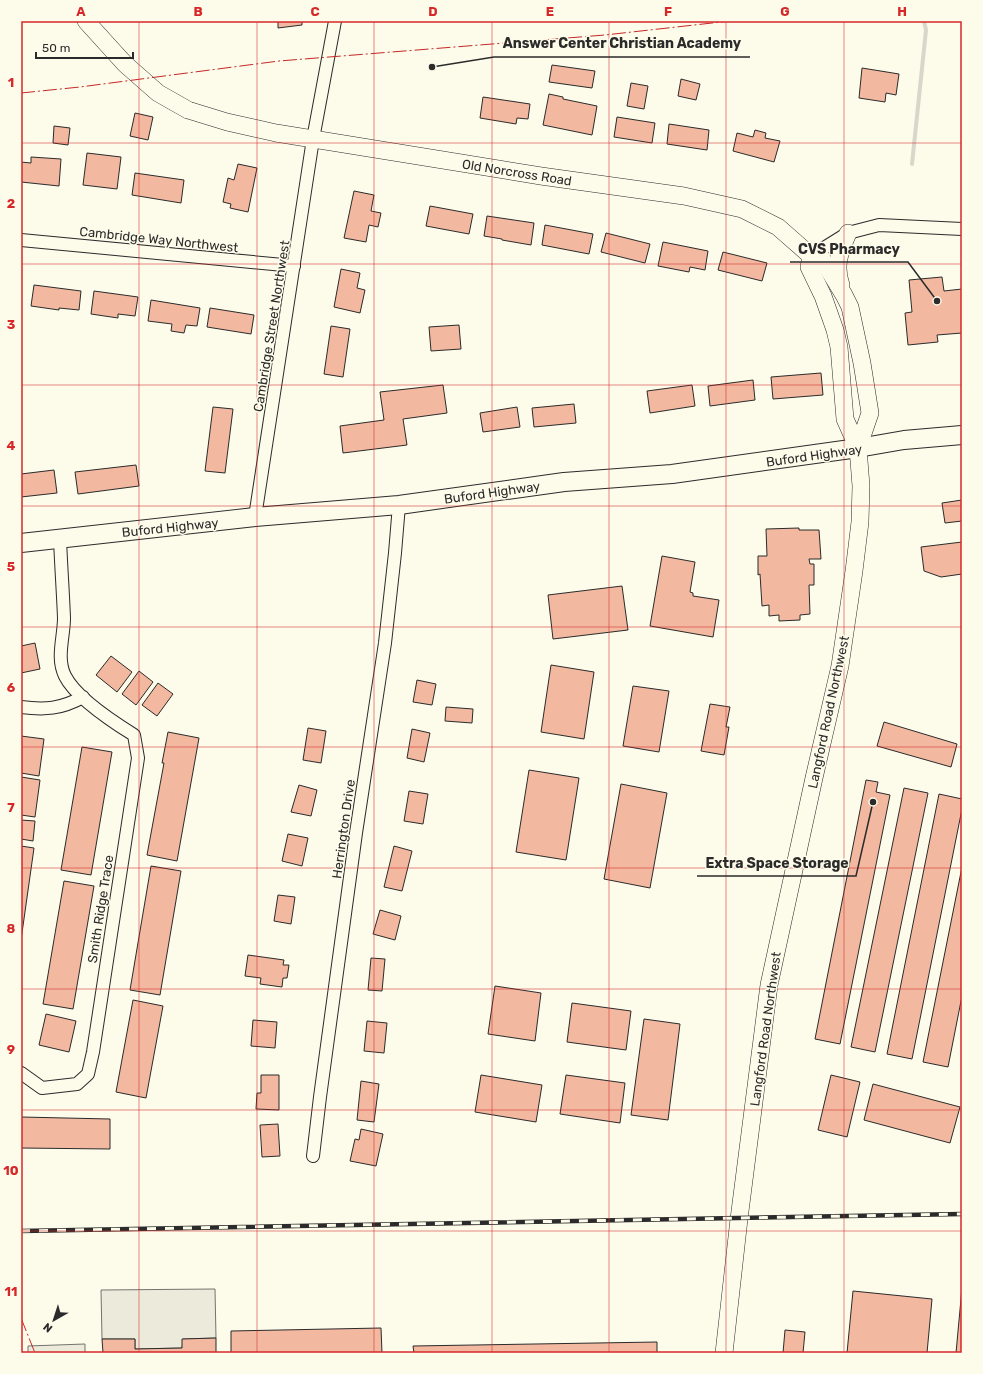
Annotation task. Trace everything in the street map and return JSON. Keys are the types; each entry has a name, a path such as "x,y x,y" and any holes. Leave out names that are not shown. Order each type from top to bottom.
{"main road":[{"name":"Buford Highway","path":"21,543 255,517 399,505 564,482 678,474 904,440 962,435"}],"street":[{"name":"Old Norcross Road","path":"86,21 125,64 158,93 188,110 227,122 276,133 541,176 684,196 742,209 778,227 811,256"},
{"name":"Cambridge Street Northwest","path":"255,517 313,139 335,21"},
{"path":"811,256 848,233 879,225 962,229"},
{"path":"844,295 838,276 839,254 848,233"},
{"name":"Cambridge Way Northwest","path":"21,240 294,266"},
{"name":"Langford Road Northwest","path":"724,1353 769,985 844,646 860,522 861,486 858,448 845,419 839,347 836,330 823,296 809,267 811,256 821,257 850,307 862,363 870,413 858,448"},
{"name":"Herrington Drive","path":"313,1156 357,825 385,643 399,505"},
{"name":"Smith Ridge Trace","path":"21,1073 42,1088 77,1084 88,1074 93,1052 138,758 134,735 108,718 73,689 64,675 61,662 64,620 60,539"},
{"path":"21,708 36,709 69,705 84,697"}],"shaded area":[{"path":"215,1289 216,1338 183,1339 182,1348 135,1349 135,1339 102,1339 101,1290"},
{"path":"85,1344 85,1353 28,1353 28,1346"}],"building":[{"path":"278,21 302,21 302,25 278,28"},
{"path":"552,65 595,71 592,88 549,82"},
{"path":"862,68 899,74 896,95 886,93 885,102 859,98"},
{"path":"681,79 700,84 696,100 678,96"},
{"path":"631,83 648,86 644,109 627,106"},
{"path":"549,94 563,97 563,99 597,106 592,135 543,125"},
{"path":"483,97 530,104 528,119 517,118 516,124 480,118"},
{"path":"135,113 153,117 148,140 130,136"},
{"path":"617,117 655,123 652,143 614,137"},
{"path":"669,124 709,130 707,150 667,144"},
{"path":"54,126 70,128 68,145 53,143"},
{"path":"755,130 766,133 765,138 780,141 774,162 733,151 737,133 753,137"},
{"path":"87,153 121,157 117,189 83,185"},
{"path":"31,157 61,159 59,186 21,182 21,162 31,163"},
{"path":"238,164 257,168 248,212 230,208 231,204 223,202 228,178 234,180"},
{"path":"135,173 184,180 181,203 132,195"},
{"path":"354,191 374,195 371,211 381,213 378,227 369,225 366,242 344,238"},
{"path":"430,206 473,214 469,234 426,226"},
{"path":"487,216 534,223 531,245 484,236"},
{"path":"545,225 593,234 589,254 542,245"},
{"path":"606,233 650,244 645,263 601,252"},
{"path":"663,242 708,251 705,270 690,267 689,272 658,266"},
{"path":"723,252 767,263 762,281 718,270"},
{"path":"341,269 360,273 357,288 365,290 360,313 334,307"},
{"path":"942,277 944,291 962,289 962,333 937,335 938,342 908,345 905,313 912,312 909,280"},
{"path":"34,285 81,291 79,310 59,308 59,310 31,306"},
{"path":"94,291 138,297 135,316 118,314 118,318 91,314"},
{"path":"151,300 200,308 197,326 186,325 184,333 171,331 172,324 148,321"},
{"path":"210,308 254,315 251,334 207,327"},
{"path":"459,325 461,349 431,351 429,327"},
{"path":"331,326 350,329 343,377 324,374"},
{"path":"821,373 823,395 773,399 771,377"},
{"path":"753,380 755,400 710,406 708,386"},
{"path":"443,385 447,413 403,419 407,445 343,453 340,426 384,420 380,392"},
{"path":"692,385 695,406 650,413 647,391"},
{"path":"574,404 576,423 534,427 532,408"},
{"path":"213,407 233,409 225,473 205,471"},
{"path":"517,407 520,427 483,432 480,413"},
{"path":"136,465 139,486 78,494 75,472"},
{"path":"54,470 57,493 21,497 21,474"},
{"path":"962,500 962,521 945,523 942,503"},
{"path":"799,528 799,530 819,530 821,559 809,559 810,564 814,564 814,585 809,585 810,614 800,615 800,620 779,621 779,615 769,616 769,605 762,606 760,574 758,575 758,556 767,556 766,529"},
{"path":"962,542 962,574 941,577 924,571 921,547"},
{"path":"662,556 695,562 690,592 693,593 693,596 719,600 713,637 650,626"},
{"path":"622,586 628,630 553,639 548,595"},
{"path":"35,643 40,669 21,673 21,646"},
{"path":"111,656 132,672 117,692 96,675"},
{"path":"551,665 594,672 584,739 541,732"},
{"path":"139,671 153,682 136,705 122,694"},
{"path":"417,680 436,684 432,705 413,702"},
{"path":"158,683 173,694 157,716 142,705"},
{"path":"633,686 669,691 659,752 623,746"},
{"path":"710,704 730,707 726,727 729,727 724,755 701,751"},
{"path":"446,707 473,709 472,723 445,721"},
{"path":"884,722 957,744 951,767 877,746"},
{"path":"308,728 326,731 321,763 303,760"},
{"path":"412,729 430,733 424,762 407,758"},
{"path":"168,732 199,738 177,861 147,855 164,763 162,763"},
{"path":"21,736 44,739 39,776 21,773"},
{"path":"82,747 112,752 91,875 61,870"},
{"path":"529,770 579,778 566,860 516,852"},
{"path":"21,777 40,780 35,817 21,815"},
{"path":"866,780 878,782 876,792 890,795 840,1044 815,1039"},
{"path":"621,784 667,793 650,888 604,879"},
{"path":"299,785 317,790 311,816 291,812"},
{"path":"904,788 928,793 875,1052 851,1047"},
{"path":"409,791 428,794 423,824 404,821"},
{"path":"939,794 962,799 962,809 912,1059 887,1054"},
{"path":"21,820 35,821 33,841 21,839"},
{"path":"288,834 308,838 302,866 282,861"},
{"path":"21,846 34,848 21,940"},
{"path":"394,846 412,851 402,891 384,887"},
{"path":"151,866 181,871 160,995 130,990"},
{"path":"962,867 962,996 948,1067 923,1062"},
{"path":"64,881 94,886 73,1009 43,1004"},
{"path":"278,895 295,897 291,924 274,921"},
{"path":"380,910 401,916 395,940 373,934"},
{"path":"248,955 284,960 283,965 289,965 287,978 283,978 282,987 260,984 261,978 245,976"},
{"path":"371,958 385,959 382,991 368,990"},
{"path":"495,986 541,993 535,1041 488,1034"},
{"path":"133,1000 163,1006 146,1098 116,1092"},
{"path":"572,1003 631,1011 626,1050 567,1042"},
{"path":"46,1014 76,1021 69,1052 39,1045"},
{"path":"644,1019 680,1024 668,1120 631,1115"},
{"path":"253,1020 277,1022 275,1048 251,1046"},
{"path":"367,1021 387,1023 384,1053 364,1051"},
{"path":"261,1075 279,1075 279,1110 256,1109 257,1093 261,1093"},
{"path":"481,1075 542,1085 536,1122 475,1112"},
{"path":"566,1075 625,1083 620,1123 560,1114"},
{"path":"831,1075 860,1082 847,1137 818,1130"},
{"path":"361,1081 379,1084 374,1122 357,1120"},
{"path":"873,1084 960,1107 950,1143 864,1120"},
{"path":"21,1117 110,1119 110,1149 21,1148"},
{"path":"278,1124 280,1156 262,1157 260,1125"},
{"path":"361,1129 383,1134 376,1166 350,1161 355,1139 359,1140"},
{"path":"962,1288 962,1353 956,1353"},
{"path":"853,1291 932,1299 927,1353 847,1353"},
{"path":"381,1328 382,1353 231,1353 231,1331"},
{"path":"785,1330 805,1332 803,1353 783,1353"},
{"path":"216,1338 216,1353 103,1353 102,1339 135,1339 135,1349 182,1348 182,1339"},
{"path":"657,1342 657,1353 414,1353 413,1346"}],"waterway":[{"path":"912,164 926,30 924,21"}],"railway":[{"path":"21,1231 962,1214"}],"power":[{"path":"21,93 80,87 279,61 605,35 730,21"},
{"path":"21,1318 35,1353"}],"place":[{"name":"Answer Center Christian Academy","path":"432,67"},
{"name":"CVS Pharmacy","path":"937,301"},
{"name":"Extra Space Storage","path":"873,802"}]}
